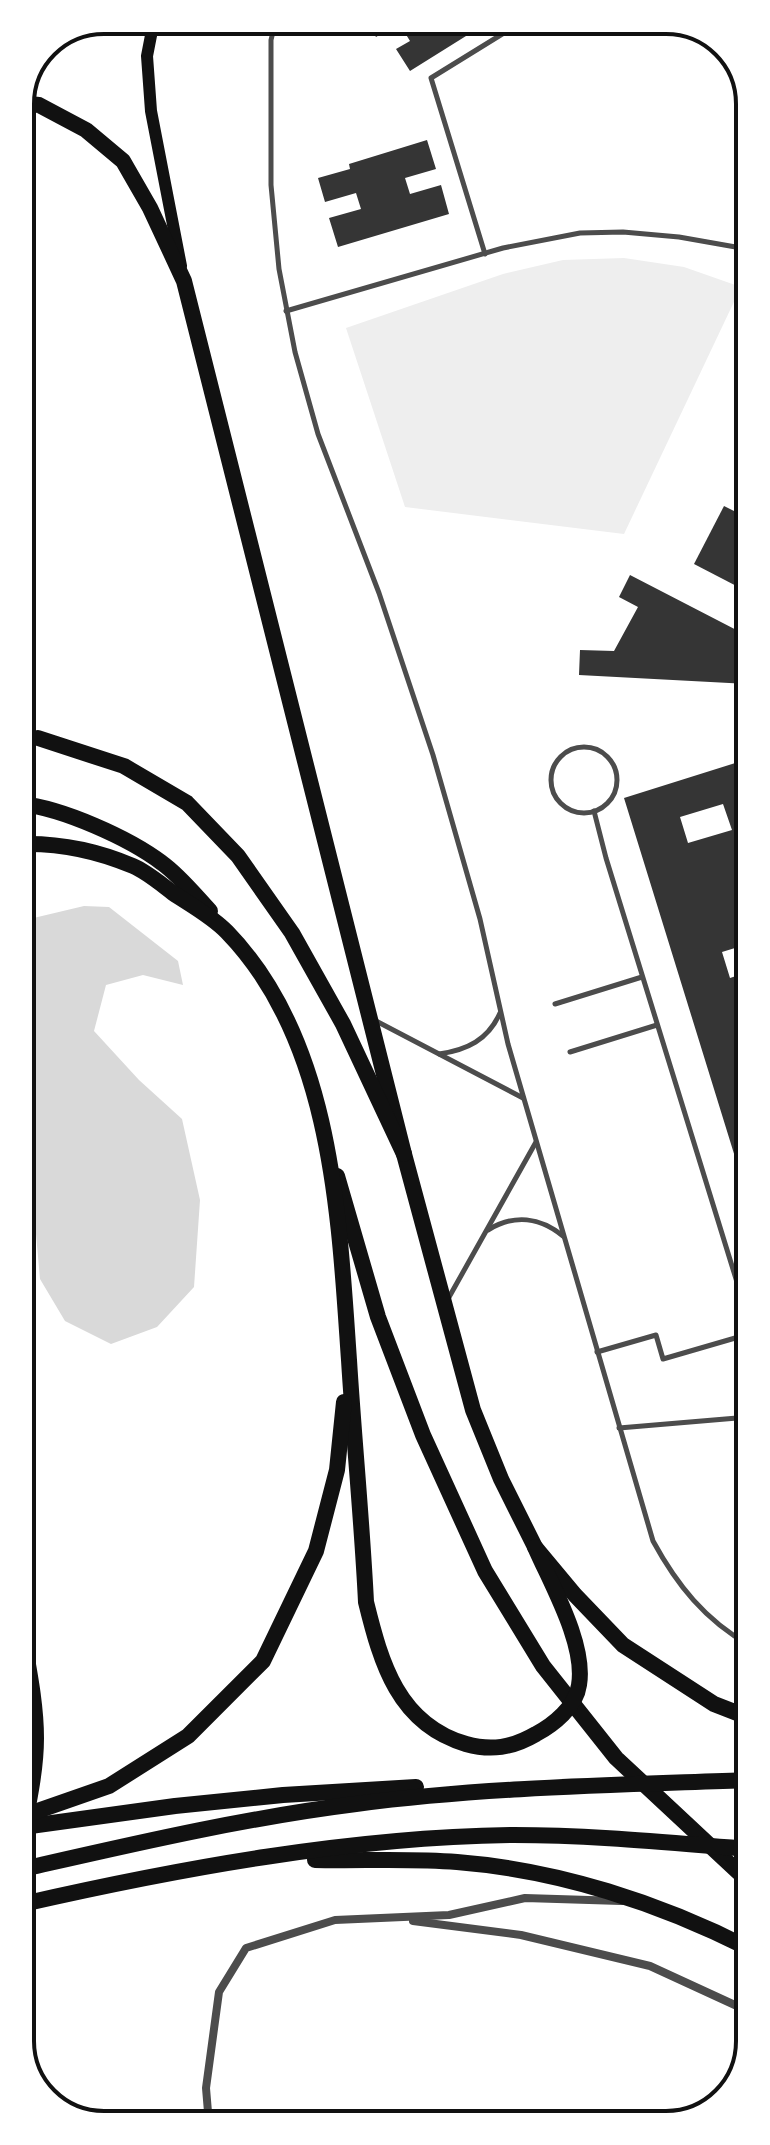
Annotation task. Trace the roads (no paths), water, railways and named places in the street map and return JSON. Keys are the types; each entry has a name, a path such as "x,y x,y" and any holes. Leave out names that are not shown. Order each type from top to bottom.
{"highway":[{"path":"34,104 86,130 123,161 150,208 184,281 404,1154 473,1410 578,1652 579,1687 562,1716 523,1742 487,1750 450,1739 421,1722 393,1686 377,1648 366,1602 342,1263 327,1140"},
{"path":"38,738 124,766 175,795 187,803 238,856 292,933 335,1011 404,1154"},
{"path":"34,805 102,829 162,862 195,894 261,975 280,1006 298,1048 378,1317 423,1435 485,1571 543,1666 616,1758 736,1870"},
{"path":"34,844 49,843 84,850 135,867 226,931"},
{"path":"34,1812 109,1786 188,1736 263,1661 316,1551 337,1470 348,1356"},
{"path":"535,1547 623,1645 714,1704 736,1713"},
{"path":"34,1715 34,1763"},
{"path":"34,1827 175,1806 283,1795 420,1787 509,1789 736,1781"},
{"path":"34,1867 237,1822 357,1804 509,1789"},
{"path":"34,1902 246,1859 399,1842 514,1835 736,1848"},
{"path":"246,1859 457,1862 549,1876 638,1902 712,1929 736,1942"}],"main road":[{"path":"151,34 147,56 151,111 184,281"}],"street":[{"path":"208,2111 206,2088 219,1992 246,1948 335,1920 449,1915 525,1898 638,1902"},
{"path":"389,1917 521,1935 650,1966 736,2006"}],"lane":[{"path":"272,34 271,185 279,269 286,311 318,434 383,606 433,755 480,919 536,1142 653,1541 670,1572 691,1600 736,1636"},
{"path":"485,254 431,78 502,34"},
{"path":"286,311 540,239 580,233 623,232 679,237 736,247"},
{"path":"584,747 601,752 609,758 617,775 614,793 602,808 594,811 575,812 554,794 551,776 554,767 574,749 584,747"},
{"path":"594,811 736,1279"},
{"path":"555,1004 642,977"},
{"path":"439,1054 461,1050 481,1039 501,1012"},
{"path":"372,1019 524,1099"},
{"path":"570,1052 657,1025"},
{"path":"445,1304 536,1142"},
{"path":"487,1230 505,1221 526,1219 546,1224 563,1236"},
{"path":"597,1352 656,1335 663,1359 736,1338"},
{"path":"619,1428 736,1418"}]}
